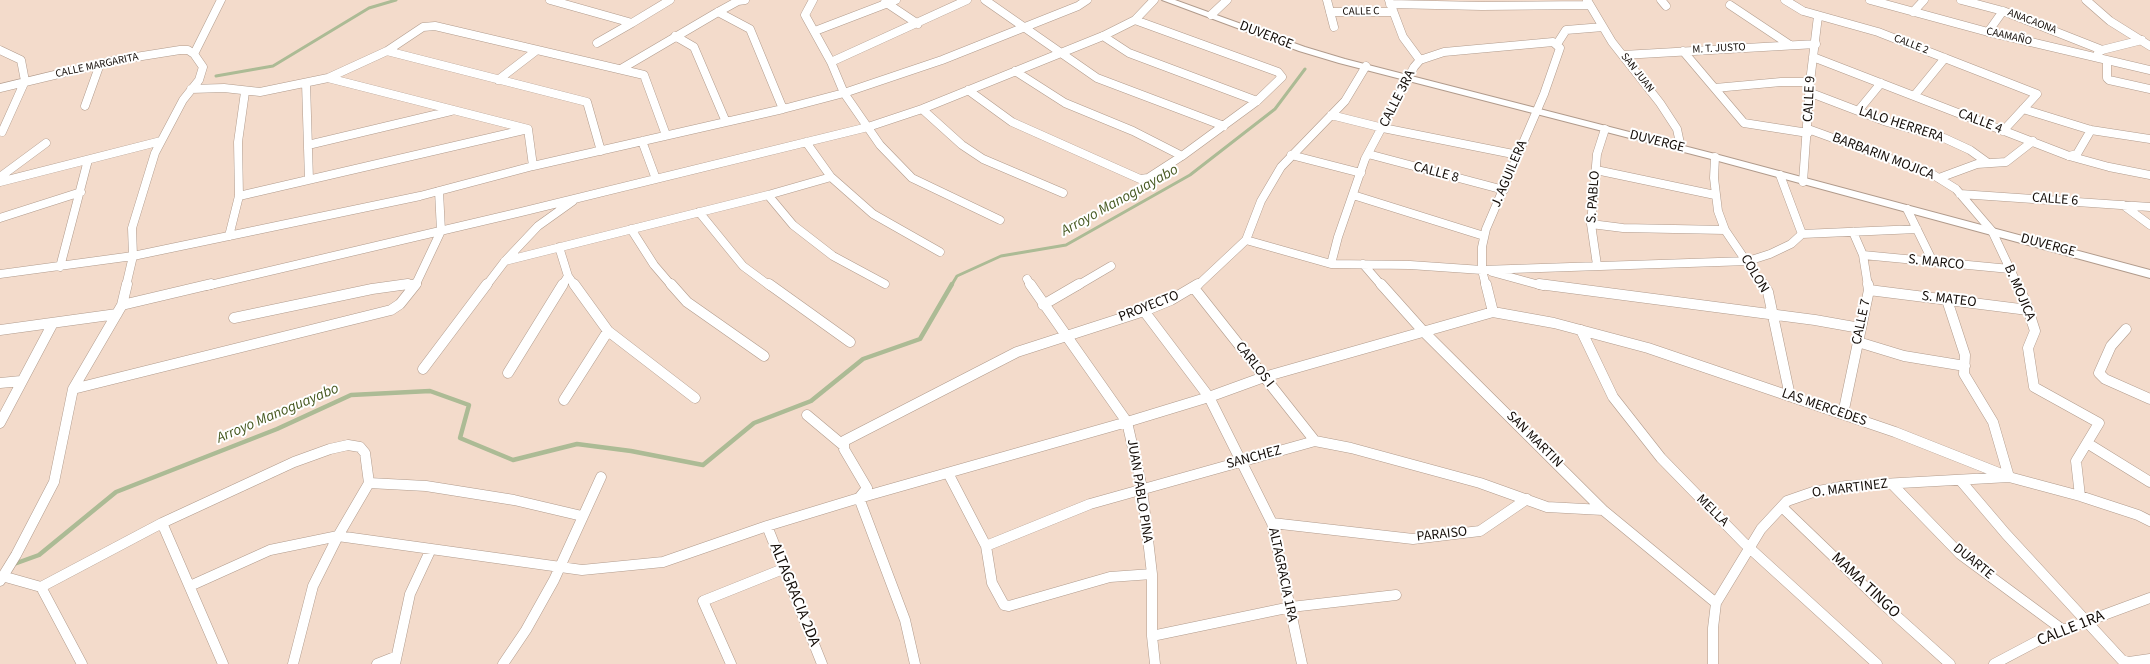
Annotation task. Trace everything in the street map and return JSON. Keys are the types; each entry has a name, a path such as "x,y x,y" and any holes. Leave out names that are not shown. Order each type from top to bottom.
{"street":[{"path":"221,0 194,54 203,68 199,80 183,100 155,153 132,228 133,256 122,305 72,390 54,482 16,555 1,579 41,587 162,523 294,462 330,449 348,445 360,447 365,453 369,483 338,536 313,586 294,664"},
{"path":"550,0 632,23"},
{"path":"597,43 670,0"},
{"path":"621,69 718,12 738,1 745,0"},
{"path":"813,0 805,15 831,62 844,93 880,145 912,178 1000,220"},
{"path":"815,31 885,2 896,0"},
{"path":"831,62 918,24 967,0"},
{"path":"985,0 1097,78 1224,126"},
{"path":"1068,0 1078,6"},
{"path":"0,274 133,256 229,236 439,191 533,166 783,109 844,93 942,60 1078,6 1087,0"},
{"path":"122,305 441,231 868,127 922,108 1103,36 1135,20 1154,0"},
{"name":"DUVERGE","path":"1167,0 1302,49 1715,156 1803,182 2150,274"},
{"path":"1211,15 1227,0"},
{"path":"1327,0 1334,27"},
{"path":"1661,0 1666,6"},
{"name":"CALLE 2","path":"1785,0 1818,16 1878,32 2037,94 2023,110"},
{"name":"CAAMAÑO","path":"1870,0 1988,32 2092,58 2150,70"},
{"path":"1913,12 1924,0"},
{"name":"ANACAONA","path":"1961,0 2002,11 2102,50"},
{"path":"2086,0 2110,21 2150,46"},
{"path":"885,2 918,24"},
{"path":"1420,60 1403,37 1389,2 1588,3"},
{"name":"SAN JUAN","path":"1588,3 1603,28 1660,103 1677,129 1681,148"},
{"path":"1730,5 1758,22 1790,46"},
{"path":"1988,32 2002,11"},
{"path":"718,12 750,28 783,109"},
{"name":"CALLE C","path":"1330,12 1393,12"},
{"name":"CALLE 9","path":"1803,182 1811,93 1810,82 1818,16"},
{"path":"968,90 1012,122 1140,178 1148,178 1224,126 1256,101 1282,77 1281,74 1135,20"},
{"path":"191,89 224,88 245,92 260,92 328,78 387,52 423,27 435,26 644,75 666,135"},
{"path":"1555,43 1566,30 1603,28"},
{"path":"675,36 694,47 726,122"},
{"path":"1103,36 1129,52 1256,101"},
{"path":"2092,58 2102,50 2150,39"},
{"name":"CALLE 3RA","path":"1331,264 1368,154 1414,67 1420,60 1444,52 1472,48 1555,43"},
{"name":"J. AGUILERA","path":"1493,312 1482,270 1484,236 1537,111 1560,48 1555,43"},
{"name":"M. T. JUSTO","path":"1623,56 1816,44"},
{"path":"0,50 21,60 25,81 2,132"},
{"name":"CALLE MARGARITA","path":"0,88 100,64 180,50 188,50 194,54"},
{"path":"498,80 537,50"},
{"name":"BARBARIN MOJICA","path":"1683,51 1744,122 1808,131 1915,166 1940,178 1958,192 1992,231"},
{"path":"387,52 588,102 601,151"},
{"name":"CALLE 4","path":"1813,57 2070,156 2108,167 2150,175"},
{"path":"1914,96 1945,58"},
{"path":"2107,61 2106,78 2108,80 2150,89"},
{"path":"85,106 100,64"},
{"name":"PROYECTO","path":"844,443 1017,352 1144,311 1194,288 1246,240 1269,186 1291,155 1345,101 1366,66"},
{"path":"1015,71 1065,103 1133,131 1182,156"},
{"path":"328,78 528,129"},
{"path":"1715,88 1781,82 1810,82"},
{"path":"306,83 309,180"},
{"path":"1858,112 1881,84"},
{"path":"229,236 239,196 238,142 245,92"},
{"name":"LALO HERRERA","path":"1811,93 1910,130 1944,138 1970,150 1988,163"},
{"path":"922,108 962,145 984,159 1063,193"},
{"path":"308,144 454,110"},
{"path":"2003,131 2023,110 2090,130 2150,139"},
{"path":"1332,115 1383,128 1518,155"},
{"path":"528,129 533,166"},
{"path":"239,196 528,129"},
{"name":"S. PABLO","path":"1598,265 1591,224 1597,154 1605,129"},
{"path":"2070,156 2077,154 2090,130"},
{"path":"0,182 161,141"},
{"path":"642,141 656,179"},
{"path":"1940,178 1978,164 2006,162 2033,141"},
{"path":"806,142 831,176 873,214 940,252"},
{"path":"0,177 46,143"},
{"name":"CALLE 8","path":"1368,154 1504,190"},
{"path":"1291,155 1361,173"},
{"name":"COLON","path":"1715,156 1715,195 1718,211 1725,230 1768,292 1790,396"},
{"path":"60,267 88,160"},
{"path":"1596,170 1715,195"},
{"path":"1780,175 1802,234"},
{"path":"505,261 699,212 831,176"},
{"path":"72,390 260,341 380,314 400,304 417,283 441,231 439,191"},
{"path":"0,218 80,192"},
{"name":"CALLE 6","path":"1958,192 2150,207"},
{"path":"768,194 793,225 833,256 886,284"},
{"path":"1353,195 1484,236"},
{"path":"423,369 505,261 538,226 577,198"},
{"path":"2123,205 2150,225"},
{"path":"1907,209 1933,262"},
{"path":"699,212 743,266 850,342"},
{"path":"1591,224 1623,228 1725,230"},
{"path":"632,229 654,265 687,302 764,356"},
{"path":"1246,240 1331,264 1482,270 1748,261 1770,254 1791,244 1802,234 1916,229"},
{"name":"B. MOJICA","path":"1992,231 2028,310 2035,330 2028,348 2034,387"},
{"name":"CALLE 7","path":"1843,414 1852,380 1860,328 1869,290 1863,255 1853,232"},
{"path":"559,247 568,276 608,331 695,398"},
{"name":"S. MARCO","path":"1863,255 2010,269"},
{"name":"SAN MARTIN","path":"1363,264 1422,331 1603,510 1716,603"},
{"path":"1043,305 1111,266"},
{"path":"1482,270 1549,287 1815,320 1860,328"},
{"path":"508,372 568,276"},
{"name":"JUAN PABLO PINA","path":"1027,279 1043,305 1127,422 1142,488 1152,574 1152,636 1155,664"},
{"path":"234,318 372,289 417,283"},
{"name":"CARLOS I","path":"1194,288 1315,442"},
{"name":"S. MATEO","path":"1869,290 2028,310"},
{"path":"1947,300 1965,356 1964,374 1993,422 2009,477"},
{"name":"ALTAGRACIA 1RA","path":"1144,311 1209,397 1272,523 1302,664"},
{"path":"190,586 270,550 338,536 582,570 663,562 767,526 859,498 1127,422 1209,397 1264,377 1493,312"},
{"name":"LAS MERCEDES","path":"1493,312 1581,330 1648,348 1895,432 2009,477 2080,496 2138,515 2150,521"},
{"path":"0,330 117,314"},
{"path":"0,422 53,323"},
{"path":"2126,329 2111,346 2099,373 2101,376 2150,399"},
{"name":"MELLA","path":"1581,330 1614,397 1661,458 1750,549 1877,664"},
{"path":"564,400 608,331"},
{"path":"1858,342 1904,356 1965,366"},
{"path":"0,383 21,381"},
{"path":"2034,387 2099,423 2076,461 2080,496"},
{"path":"807,414 844,443 867,488 859,498"},
{"name":"SANCHEZ","path":"986,546 1090,504 1142,488 1315,442 1351,448 1471,480 1527,499"},
{"path":"2087,443 2150,482"},
{"path":"948,472 986,546 992,583 1004,605 1009,606 1110,577 1152,574"},
{"path":"503,664 526,630 560,567 582,516 602,477"},
{"name":"O. MARTINEZ","path":"1713,664 1713,628 1716,603 1761,530 1787,501 1813,492 1846,486 2009,477"},
{"path":"1960,480 2085,622 2122,660 2129,662 2150,660"},
{"path":"369,483 436,488 514,500 582,516"},
{"name":"DUARTE","path":"1892,484 1960,554 2063,630"},
{"path":"859,498 905,620 915,664"},
{"path":"1527,499 1547,507 1603,510"},
{"name":"PARAISO","path":"1272,523 1413,539 1480,531 1527,499"},
{"name":"MAMA TINGO","path":"1782,507 1882,603 1950,664"},
{"path":"162,523 223,664"},
{"name":"ALTAGRACIA 2DA","path":"767,526 822,664"},
{"path":"377,664 395,661 410,594 431,549"},
{"path":"731,664 702,604 704,599 783,569"},
{"path":"41,587 82,664"},
{"path":"1152,636 1291,607 1396,595"},
{"name":"CALLE 1RA","path":"1994,664 2063,630 2150,598"}],"waterway":[{"path":"216,76 273,66 369,8 396,0"},
{"name":"Arroyo Manoguayabo","path":"951,286 957,276 1001,256 1066,245 1190,175 1275,109 1305,69"},
{"name":"Arroyo Manoguayabo","path":"14,564 39,555 116,492 277,429 351,395 430,391 469,405 460,438 513,460 577,444 631,451 703,465 754,423 811,401 863,359 920,339 952,284"}]}
